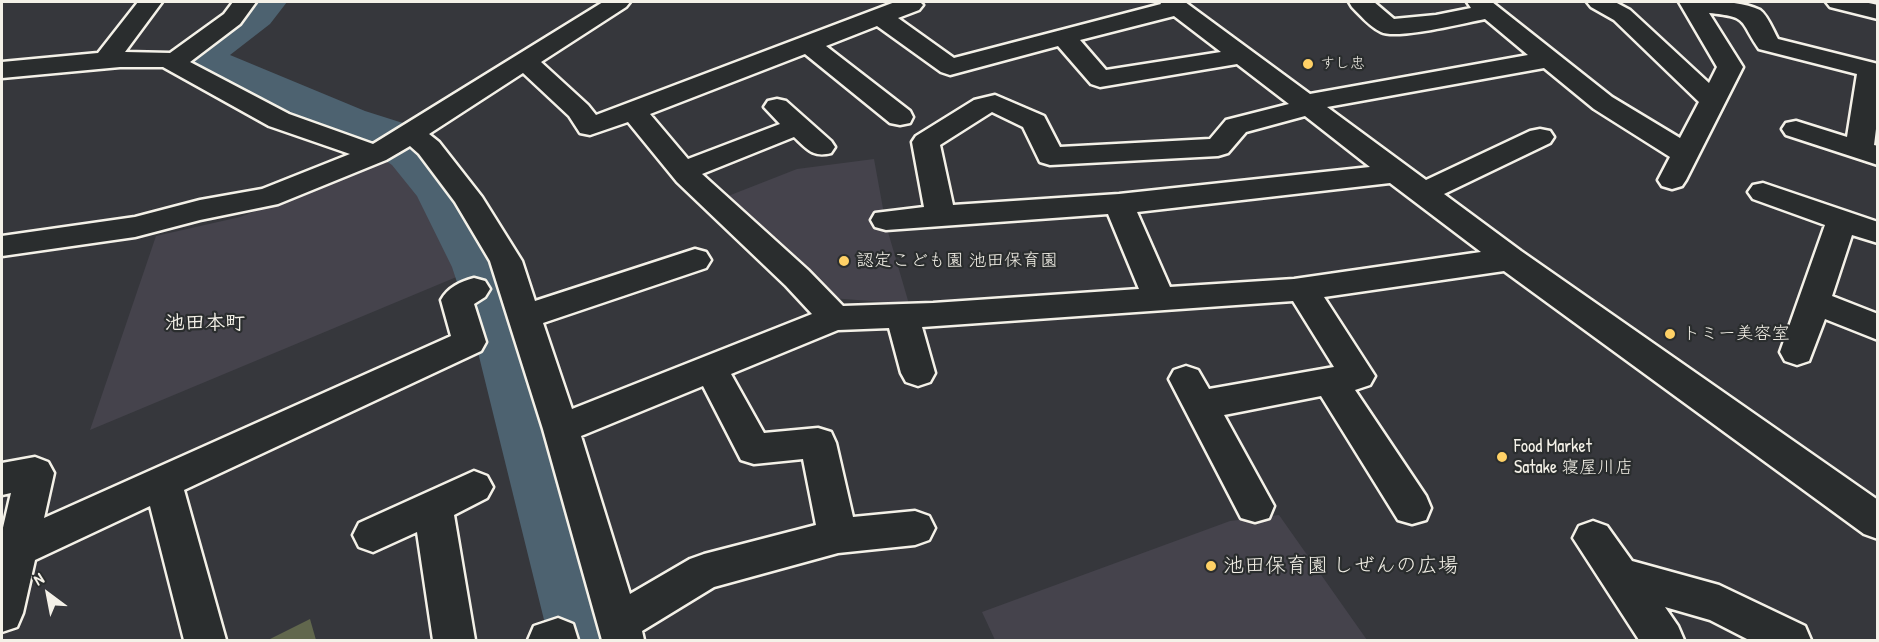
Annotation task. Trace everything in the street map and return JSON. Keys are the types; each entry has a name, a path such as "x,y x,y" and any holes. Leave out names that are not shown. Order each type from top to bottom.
{"street":[{"path":"106,60 150,2"},
{"path":"173,63 232,19 245,2"},
{"path":"2,246 135,227 200,210 268,197 396,142 618,2"},
{"path":"525,61 579,111 590,127 911,5 906,2"},
{"path":"1360,2 1389,27 1436,22 1484,6 1603,103 1685,154"},
{"path":"1599,2 1622,15 1712,100"},
{"path":"1842,2 1878,12"},
{"path":"1672,180 1730,67 1692,3"},
{"path":"1692,3 1738,9 1753,16 1768,44 1874,71 1868,153 1796,129"},
{"path":"880,17 950,67 1175,4 1510,259 1878,522"},
{"path":"1064,36 1100,79 1243,56"},
{"path":"808,44 900,117"},
{"path":"940,217 926,142 982,106 995,103 1034,122 1050,156 1218,147 1236,126 1307,105 1549,59"},
{"path":"2,70 106,60 168,60 279,120 429,148 467,196 506,261 561,429 620,632 704,572 838,536 915,528"},
{"path":"777,107 821,147"},
{"path":"633,111 682,171 797,278 835,318"},
{"path":"682,171 799,126"},
{"path":"1423,193 1540,137"},
{"path":"886,220 1119,204 1397,174"},
{"path":"1763,192 1878,233"},
{"path":"1119,204 1159,299"},
{"path":"1797,352 1842,220"},
{"path":"561,429 835,318 902,316 1302,289 1510,259"},
{"path":"524,317 695,260"},
{"path":"17,549 469,342 457,300 474,289"},
{"path":"1255,506 1193,392 1330,381 1358,376 1302,289"},
{"path":"1814,301 1878,328"},
{"path":"902,316 918,373"},
{"path":"711,369 754,449 818,443 838,536"},
{"path":"1330,381 1412,508"},
{"path":"2,479 35,473 2,613"},
{"path":"163,483 205,640"},
{"path":"373,535 474,487"},
{"path":"433,506 454,640"},
{"path":"1593,538 1663,640"},
{"path":"1618,575 1719,604 1790,640"}],"shaded area":[{"path":"393,150 416,166 478,268 90,430 156,236 240,217 317,188"},
{"name":"認定こども園 池田保育園","path":"874,159 886,225 909,304 831,298 723,198 797,169"},
{"name":"池田保育園 しぜんの広場","path":"1279,515 1367,640 995,640 982,612 1230,521"}],"green space":[{"path":"310,619 316,640 268,640"}],"waterway":[{"path":"264,2 253,14 205,50 201,54 201,61 346,123 387,136 412,153 443,189 483,267 505,328 591,640"}],"place":[{"name":"すし忠","path":"1308,64"},
{"name":"認定こども園 池田保育園","path":"844,261"},
{"name":"トミー美容室","path":"1670,334"},
{"name":"Food Market Satake 寝屋川店","path":"1502,457"},
{"name":"池田保育園 しぜんの広場","path":"1211,566"}],"district":[{"name":"池田本町","path":"205,324"}]}
